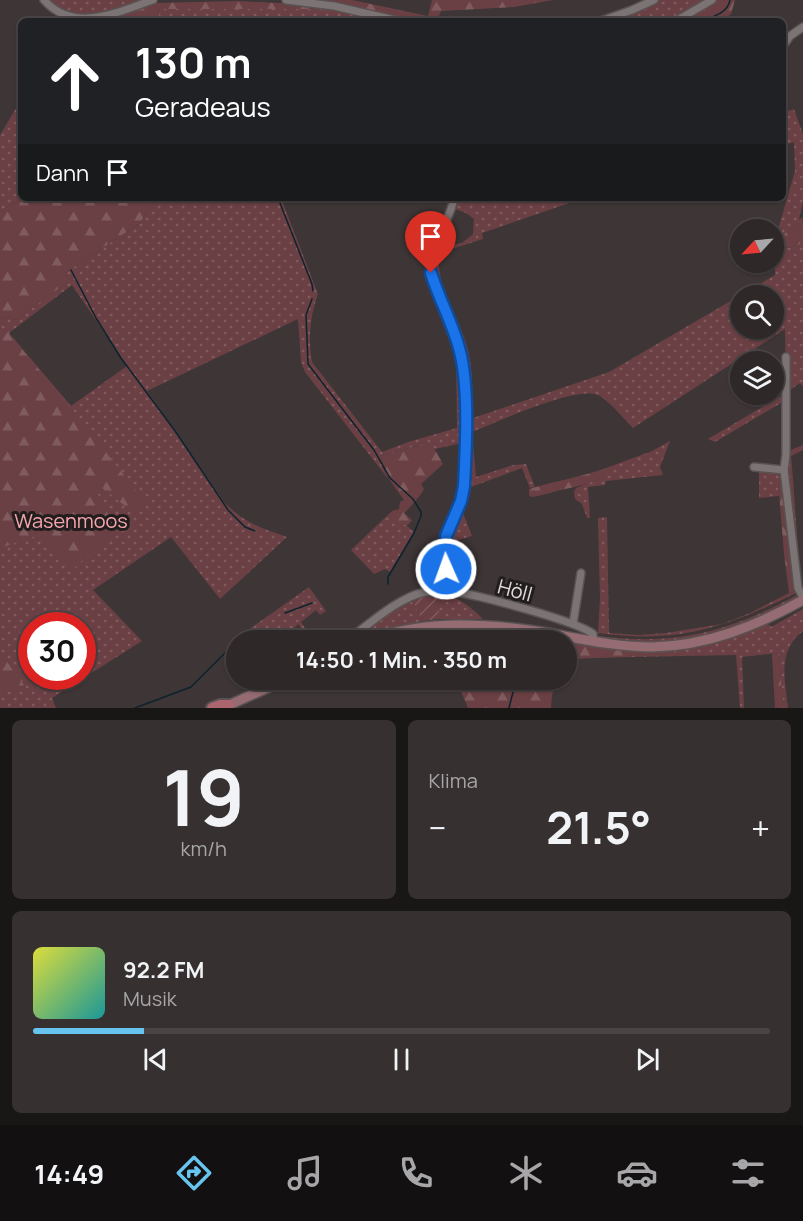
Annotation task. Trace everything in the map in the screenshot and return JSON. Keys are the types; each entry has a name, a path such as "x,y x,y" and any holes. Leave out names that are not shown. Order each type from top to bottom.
{"main road":[{"path":"577,638 653,647 708,640 756,624 803,598"},
{"path":"404,630 438,625 492,625 525,630"},
{"path":"212,708 227,706 263,690"}],"street":[{"path":"44,0 62,15 78,18 109,14 153,0"},
{"path":"286,0 334,6 386,18"},
{"path":"609,18 654,0"},
{"path":"681,18 712,0"},
{"path":"786,42 803,27"},
{"path":"447,591 446,536 463,494 465,388 463,364 431,267 435,247 454,201"},
{"path":"786,357 784,470 798,588 803,598"},
{"path":"754,467 784,470"},
{"path":"573,624 581,573"},
{"name":"Höll","path":"361,630 414,596 426,592 447,591 573,624 593,634 593,641"}],"green space":[{"path":"47,0 146,0 104,13 83,16 62,12"},
{"path":"312,0 352,0 428,16 432,0 553,0 514,7 441,11 438,18 389,18"},
{"path":"657,0 707,0 677,18 615,18"},
{"path":"715,0 735,0 731,14 725,18 685,18"},
{"path":"237,1 317,5 316,8 306,9 160,9 157,12 160,18 105,18 153,3"},
{"path":"317,5 376,18 160,18 157,12 160,9 315,8"},
{"path":"18,105 18,201 0,212 0,135"},
{"path":"786,106 788,111 794,109 803,134 803,202 799,219 803,218 803,223 784,236 784,219 781,219 795,171 794,142 786,145"},
{"path":"18,201 152,201 140,223 65,273 69,281 16,320 0,317 0,212"},
{"name":"Wasenmoos","path":"152,201 282,201 318,294 310,327 312,362 382,452 457,428 456,358 433,298 422,254 430,254 428,269 460,359 462,443 435,449 420,445 381,456 383,468 389,480 305,372 301,362 298,319 147,391 224,502 246,520 287,537 220,599 171,537 93,590 142,641 96,670 96,612 18,612 18,690 65,690 52,698 56,708 0,708 0,692 29,691 0,690 0,317 16,320 69,281 65,273 140,223","holes":["72,285 127,366 71,406 9,333"]},
{"path":"456,201 575,201 482,233 483,239 439,253 443,287 465,340 470,359 473,418 609,372 730,301 730,339 770,339 751,351 730,351 730,365 633,428 604,399 590,393 557,399 472,432 476,477 513,465 526,464 535,487 530,488 522,468 466,489 467,379 436,282 434,263 438,248 462,243 473,234 474,219 455,209"},
{"path":"803,223 803,243 790,248 784,247 785,233"},
{"path":"803,243 803,387 800,383 786,393 784,285 758,285 775,273 784,273 784,247 790,248"},
{"name":"Wasenmoos","path":"0,328 2,332 8,333 70,406 148,506 130,510 100,486 95,491 123,523 72,570 39,535 0,548"},
{"path":"766,405 778,405 715,442 708,439"},
{"path":"670,441 660,467 663,475 606,481 605,485 588,487 590,518 587,518 582,504 575,499 576,488 604,477 611,469 606,468 652,451"},
{"path":"421,445 434,448 443,464 421,484 423,491 404,513 412,520 408,525 404,525 391,516 392,511 399,509 400,502 404,500 387,474 381,456"},
{"path":"803,445 803,450 791,456 793,479 778,481 779,496 759,498 759,468 783,470 786,452"},
{"path":"611,468 612,473 589,483 540,496 531,497 529,495 529,489"},
{"path":"793,479 801,590 789,593 778,481"},
{"path":"462,510 472,536 447,543 452,527"},
{"path":"391,512 414,532 390,572 385,569 374,574 351,550"},
{"path":"607,517 609,633 639,635 666,633 722,624 789,593 796,591 796,593 746,616 723,624 700,630 653,636 598,633 600,599 598,518"},
{"path":"309,587 326,611 320,615 316,610 301,622 305,628 303,630 298,624 292,630 248,630"},
{"path":"439,594 457,599 483,619 439,619"},
{"path":"439,594 439,619 422,621 413,601"},
{"path":"797,595 796,599 760,617 704,636 643,643 602,639 598,636 652,639 701,633 748,618"},
{"path":"413,601 422,621 389,630 367,630 391,612"},
{"path":"803,609 803,631 789,647 786,656 788,708 783,708 779,653 742,657 744,708 740,708 736,655 630,657 632,650 700,646 767,623 771,627"},
{"path":"577,642 632,650 630,657 577,659"},
{"path":"0,652 18,677 18,690 29,692 0,692"},
{"path":"779,653 783,708 775,708 772,654"},
{"path":"460,690 554,690 551,708 468,708"}],"waterway":[{"path":"709,18 723,11 730,0"},
{"path":"279,201 313,291"},
{"path":"71,270 96,318 121,358 175,431 228,510 245,527 255,531"},
{"path":"312,299 306,315 308,364 374,450 390,478 413,499 421,512 414,533 388,577 388,584"},
{"path":"285,613 312,603"},
{"path":"135,708 191,687 226,652"},
{"path":"509,708 513,692"}],"route":[{"path":"431,273 458,343 465,388 464,486 461,501 446,536 446,569"}]}
